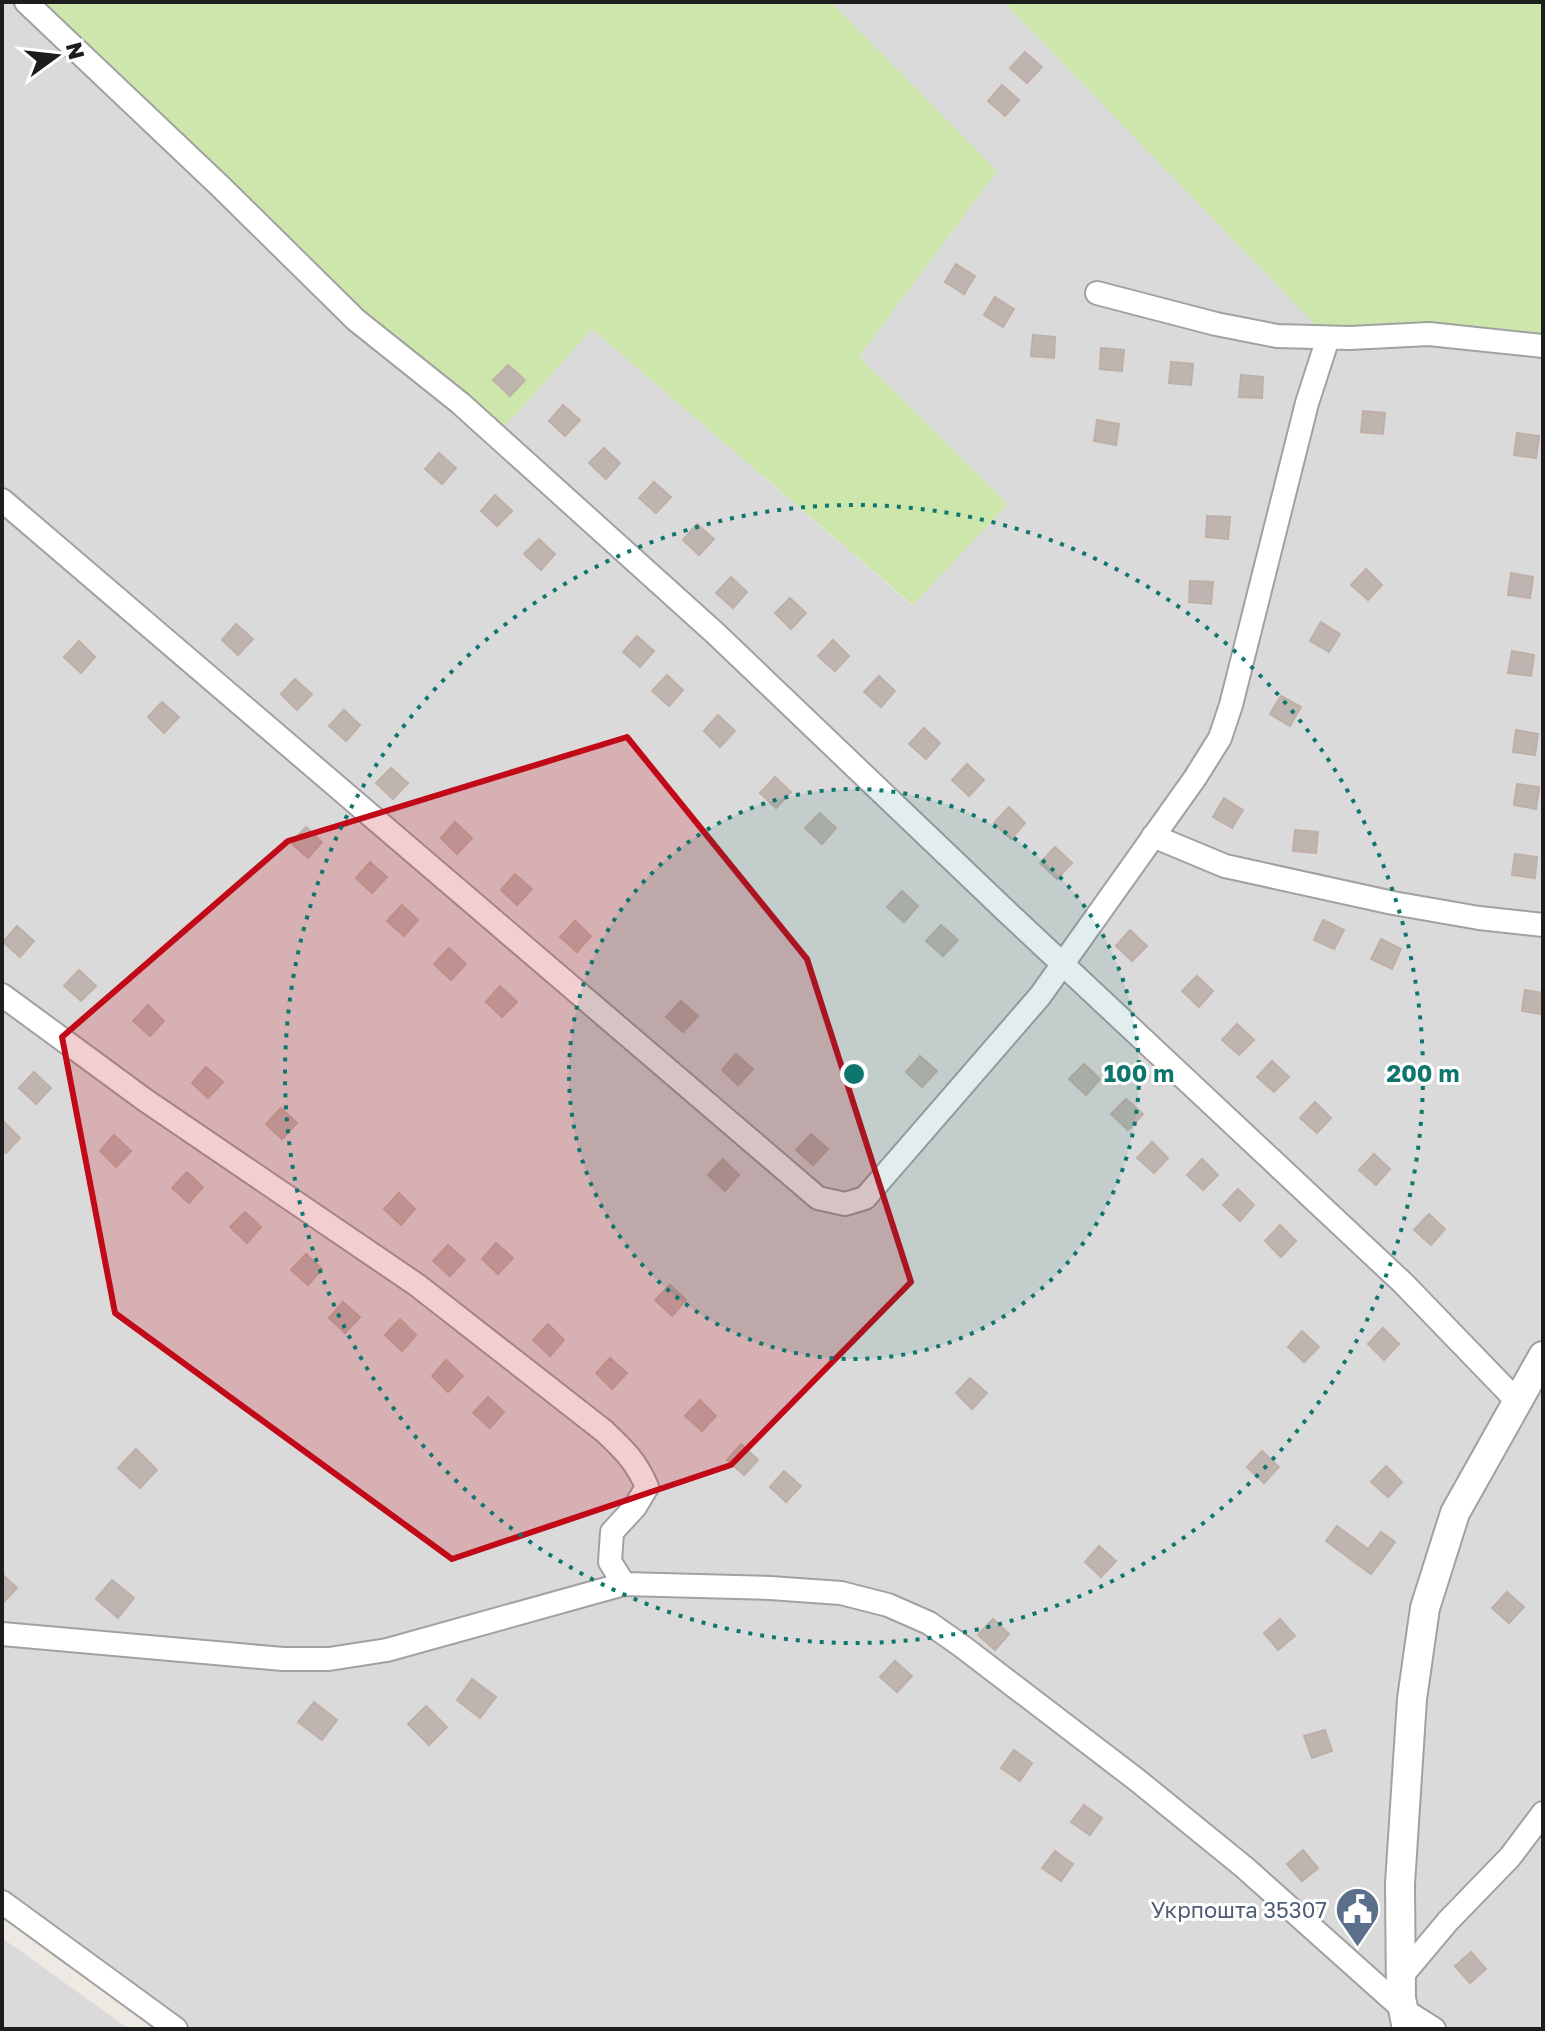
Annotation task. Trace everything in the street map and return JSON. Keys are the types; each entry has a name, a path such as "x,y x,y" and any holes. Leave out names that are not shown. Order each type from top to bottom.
{"street":[{"path":"26,2 356,320 460,403 715,633 1403,1283 1517,1401"},
{"path":"1097,293 1216,324 1277,336 1350,338 1429,334 1543,346"},
{"path":"2,500 818,1198 845,1204 865,1198 1040,996 1220,738 1307,403 1328,338"},
{"path":"1153,836 1225,866 1393,903 1543,925"},
{"path":"2,995 145,1100 417,1285 604,1431 639,1468 647,1487 635,1507 612,1532 610,1562 624,1584"},
{"path":"1405,2019 1401,1977 1400,1884 1412,1699 1425,1608 1455,1513 1543,1356"},
{"path":"2,1634 283,1659 329,1659 387,1650 624,1584 841,1593 888,1605 929,1623 998,1673 1204,1834 1405,2019 1434,2029"},
{"path":"1401,1977 1448,1921 1535,1832 1543,1813"},
{"path":"2,1902 176,2029"}],"highlighted area":[{"path":"627,737 807,959 911,1282 731,1465 452,1559 115,1313 62,1037 288,841"}],"shaded area":[{"path":"2,2 27,2 496,436 592,329 912,605 1008,504 859,357 997,171 831,2 1004,2 1328,337 1543,346 1543,2029 176,2029 2,1902"},
{"path":"2,1938 29,1957 129,2029 2,2029"}],"green space":[{"path":"27,2 831,2 997,171 859,357 1008,504 913,605 592,329 496,436"},
{"path":"1004,2 1543,2 1543,346 1328,338"}],"building":[{"path":"1025,52 1042,67 1027,83 1010,68"},
{"path":"1002,85 1019,100 1005,116 988,101"},
{"path":"956,264 975,276 964,294 945,282"},
{"path":"995,297 1014,309 1003,327 984,315"},
{"path":"1033,335 1055,337 1054,358 1031,356"},
{"path":"1101,348 1124,350 1122,371 1100,369"},
{"path":"1171,362 1193,364 1191,385 1169,383"},
{"path":"508,365 525,380 510,396 493,380"},
{"path":"1241,375 1263,377 1262,398 1239,397"},
{"path":"563,405 580,420 565,436 549,421"},
{"path":"1363,411 1385,413 1383,434 1361,432"},
{"path":"1097,420 1119,424 1116,445 1094,441"},
{"path":"1517,433 1539,436 1536,458 1514,455"},
{"path":"604,448 620,463 606,479 589,463"},
{"path":"439,453 456,468 442,484 425,469"},
{"path":"654,482 671,497 656,513 639,498"},
{"path":"495,495 512,511 497,526 481,511"},
{"path":"1207,516 1230,517 1228,539 1206,537"},
{"path":"697,524 714,539 699,555 683,540"},
{"path":"539,539 555,554 541,570 524,554"},
{"path":"1366,569 1382,585 1368,600 1351,585"},
{"path":"1511,573 1533,577 1530,598 1508,595"},
{"path":"731,577 747,592 733,608 716,593"},
{"path":"1190,581 1213,582 1211,604 1189,602"},
{"path":"790,598 806,613 791,629 775,613"},
{"path":"1321,622 1340,634 1329,652 1310,641"},
{"path":"236,624 253,639 238,655 222,640"},
{"path":"637,636 654,651 640,667 623,652"},
{"path":"833,640 849,656 835,671 818,656"},
{"path":"79,641 95,657 81,673 64,657"},
{"path":"1512,651 1534,655 1531,676 1508,673"},
{"path":"667,675 683,690 669,706 652,691"},
{"path":"879,676 895,691 881,707 864,692"},
{"path":"295,679 312,694 297,710 281,694"},
{"path":"1281,696 1301,707 1290,726 1270,714"},
{"path":"162,702 179,717 164,733 148,717"},
{"path":"344,710 360,725 346,741 329,726"},
{"path":"718,715 735,731 720,747 704,731"},
{"path":"924,728 940,743 926,759 909,744"},
{"path":"1516,730 1538,734 1535,755 1513,752"},
{"path":"967,764 984,780 969,796 952,780"},
{"path":"391,768 408,783 393,799 376,783"},
{"path":"775,777 791,792 776,808 760,793"},
{"path":"1517,784 1539,787 1536,809 1514,805"},
{"path":"1224,798 1243,810 1232,828 1213,817"},
{"path":"1009,807 1025,823 1011,839 994,823"},
{"path":"820,813 836,828 822,844 805,828"},
{"path":"455,822 472,838 457,854 441,838"},
{"path":"306,827 322,842 308,858 291,843"},
{"path":"1295,830 1318,832 1316,853 1293,851"},
{"path":"1055,847 1072,863 1057,879 1040,863"},
{"path":"1515,854 1537,857 1535,878 1512,875"},
{"path":"370,862 387,877 372,893 356,878"},
{"path":"515,874 532,889 517,905 501,890"},
{"path":"902,891 918,906 904,922 887,907"},
{"path":"402,905 418,920 404,936 387,921"},
{"path":"1323,920 1344,930 1334,949 1314,940"},
{"path":"575,921 591,936 577,952 560,937"},
{"path":"941,925 958,940 943,956 926,941"},
{"path":"17,926 34,941 20,957 3,942"},
{"path":"1130,930 1147,946 1132,961 1116,946"},
{"path":"1381,939 1401,949 1392,969 1371,959"},
{"path":"449,948 466,964 451,980 434,964"},
{"path":"79,970 96,986 81,1001 64,986"},
{"path":"1197,976 1213,991 1199,1007 1182,991"},
{"path":"500,986 517,1002 502,1017 486,1002"},
{"path":"1525,990 1543,993 1543,1014 1522,1011"},
{"path":"681,1001 698,1016 683,1032 666,1017"},
{"path":"148,1005 164,1021 150,1036 133,1021"},
{"path":"1237,1024 1254,1040 1239,1055 1222,1040"},
{"path":"736,1054 753,1069 738,1085 722,1070"},
{"path":"920,1056 937,1071 922,1087 906,1072"},
{"path":"1272,1061 1289,1077 1274,1092 1257,1077"},
{"path":"1084,1064 1100,1079 1086,1095 1069,1079"},
{"path":"206,1067 223,1082 208,1098 192,1083"},
{"path":"34,1072 51,1088 36,1104 19,1088"},
{"path":"1126,1099 1143,1114 1128,1130 1111,1114"},
{"path":"1315,1102 1331,1118 1317,1133 1300,1118"},
{"path":"281,1108 297,1123 282,1139 266,1124"},
{"path":"4,1122 20,1138 6,1153 2,1150"},
{"path":"811,1134 828,1149 813,1165 796,1150"},
{"path":"114,1135 131,1151 116,1167 100,1151"},
{"path":"1152,1142 1168,1158 1154,1173 1137,1158"},
{"path":"1374,1154 1390,1169 1376,1185 1359,1170"},
{"path":"723,1159 739,1175 725,1191 708,1175"},
{"path":"1202,1159 1218,1175 1203,1190 1187,1175"},
{"path":"187,1172 203,1187 189,1203 172,1188"},
{"path":"1238,1189 1254,1205 1240,1221 1223,1205"},
{"path":"399,1193 415,1209 401,1225 384,1209"},
{"path":"245,1212 261,1227 247,1243 230,1227"},
{"path":"1429,1214 1445,1229 1431,1245 1414,1230"},
{"path":"1280,1225 1296,1241 1281,1257 1265,1241"},
{"path":"496,1243 513,1258 498,1274 482,1259"},
{"path":"448,1245 465,1260 450,1276 433,1261"},
{"path":"306,1254 322,1269 308,1285 291,1270"},
{"path":"670,1285 686,1300 672,1316 655,1300"},
{"path":"343,1302 360,1317 345,1333 329,1318"},
{"path":"400,1319 416,1335 402,1351 385,1335"},
{"path":"548,1324 564,1340 550,1356 533,1340"},
{"path":"1383,1328 1399,1344 1384,1360 1368,1344"},
{"path":"1302,1331 1319,1347 1304,1362 1288,1347"},
{"path":"610,1358 627,1373 612,1389 596,1373"},
{"path":"446,1360 463,1376 448,1392 432,1376"},
{"path":"970,1378 987,1393 972,1409 956,1393"},
{"path":"488,1397 504,1412 490,1428 473,1413"},
{"path":"700,1400 716,1416 702,1431 685,1416"},
{"path":"741,1444 758,1460 744,1475 727,1460"},
{"path":"136,1449 157,1470 140,1488 118,1468"},
{"path":"1262,1451 1279,1467 1264,1483 1247,1467"},
{"path":"1386,1466 1402,1482 1388,1497 1371,1482"},
{"path":"784,1471 801,1486 786,1502 770,1487"},
{"path":"1337,1526 1368,1549 1381,1532 1395,1542 1371,1574 1326,1541"},
{"path":"1099,1546 1116,1561 1101,1577 1085,1562"},
{"path":"2,1574 17,1588 2,1604"},
{"path":"112,1580 134,1598 118,1618 96,1599"},
{"path":"1507,1592 1524,1607 1509,1623 1492,1608"},
{"path":"993,1619 1009,1634 995,1650 978,1635"},
{"path":"1280,1619 1295,1636 1278,1650 1264,1633"},
{"path":"895,1661 912,1676 897,1692 880,1677"},
{"path":"472,1679 496,1697 480,1718 457,1700"},
{"path":"314,1702 337,1720 322,1740 298,1722"},
{"path":"426,1706 447,1727 429,1745 408,1724"},
{"path":"1325,1730 1332,1751 1312,1758 1304,1736"},
{"path":"1014,1750 1032,1763 1020,1781 1001,1768"},
{"path":"1084,1805 1102,1818 1090,1835 1071,1822"},
{"path":"1303,1850 1318,1868 1302,1881 1287,1864"},
{"path":"1055,1851 1073,1864 1061,1881 1042,1868"},
{"path":"1471,1952 1486,1969 1470,1983 1455,1966"}],"place":[{"name":"Укрпошта 35307","path":"1358,1948"}]}
